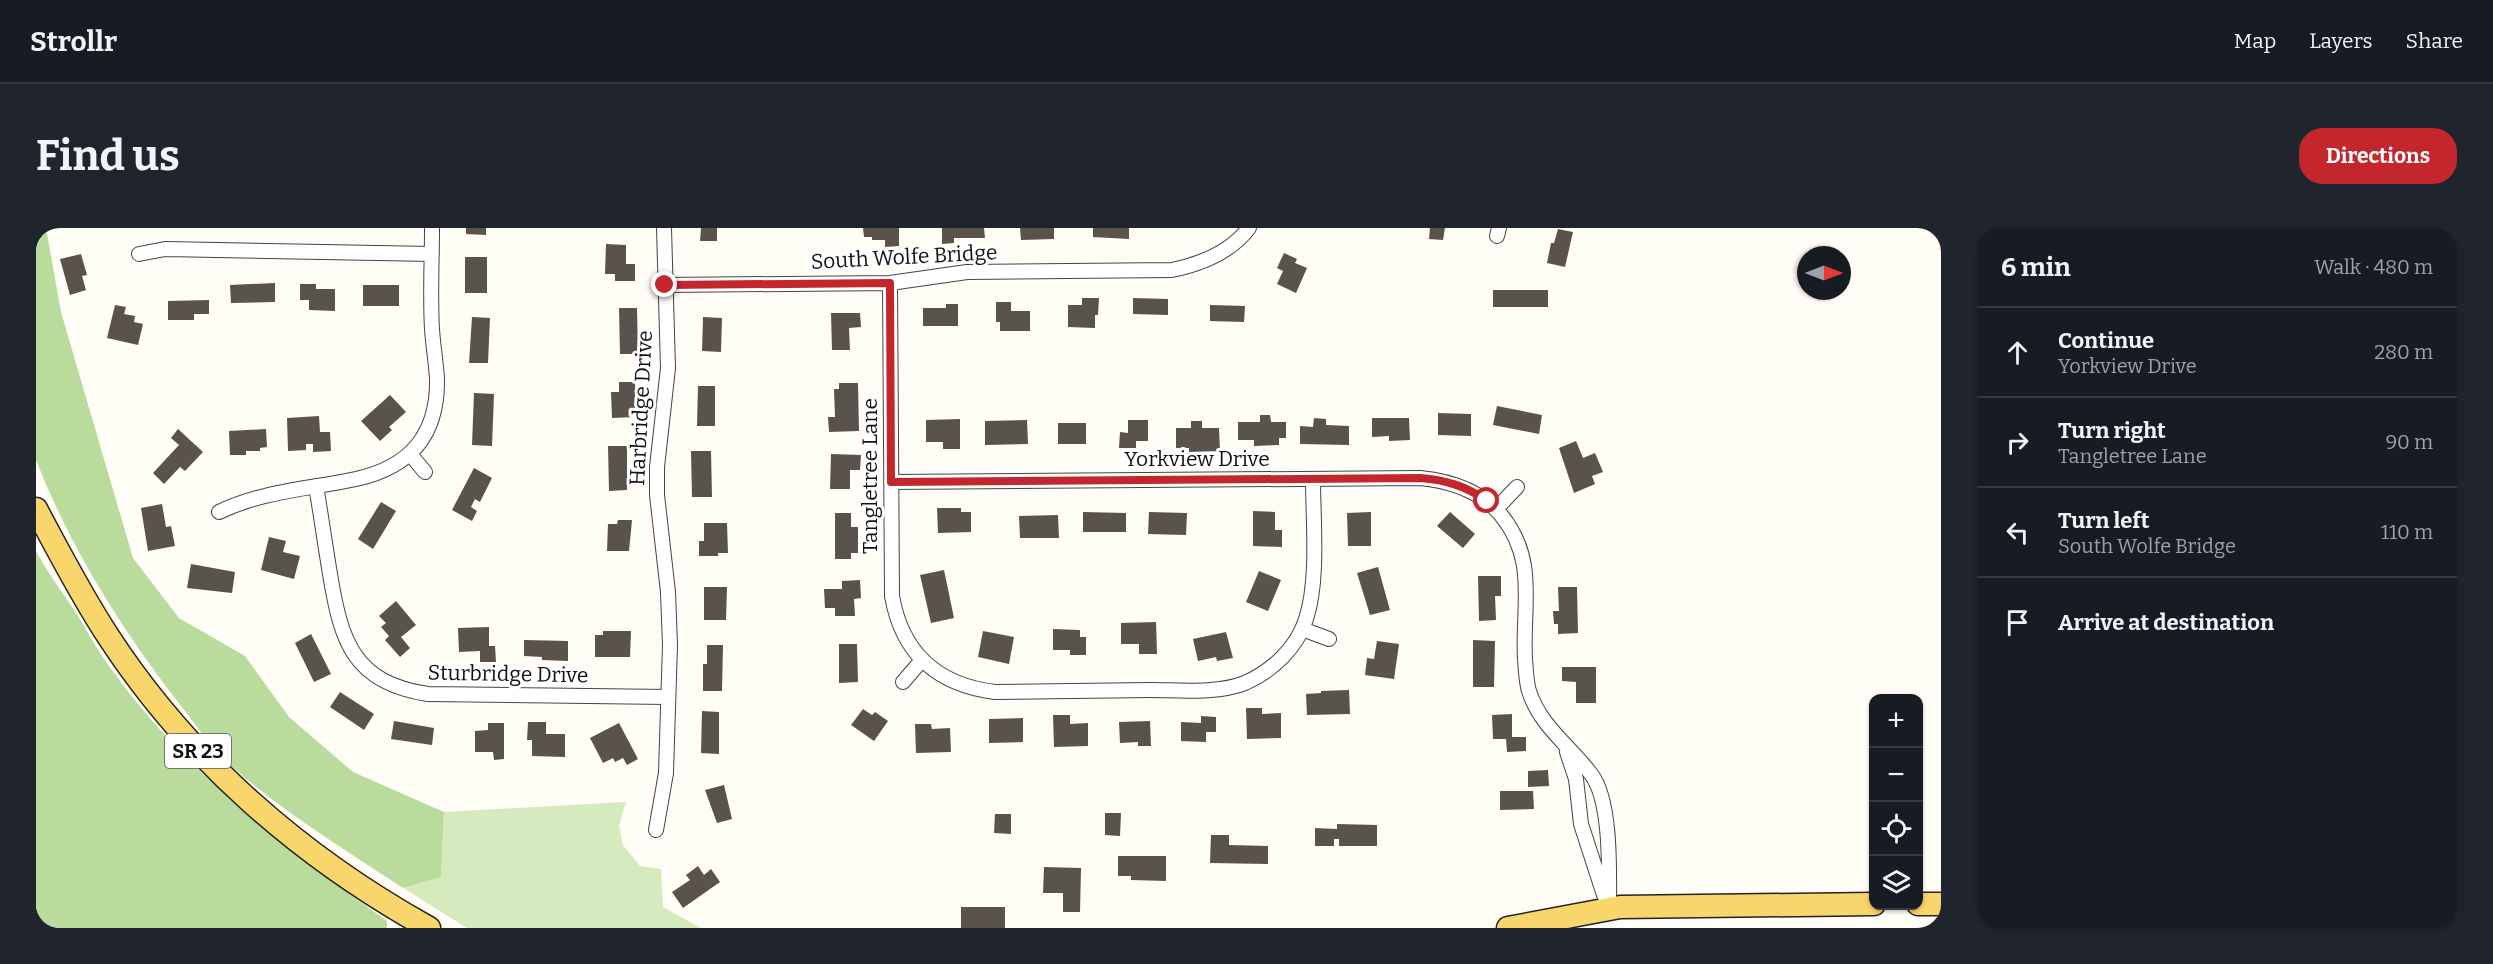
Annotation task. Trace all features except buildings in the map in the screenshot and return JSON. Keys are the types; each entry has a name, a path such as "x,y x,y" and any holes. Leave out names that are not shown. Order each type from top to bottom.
{"main road":[{"name":"SR 23","path":"36,509 73,580 109,638 148,693 194,747 249,801 291,837 374,896 429,928"},
{"path":"1508,928 1543,925 1615,908 1869,904"},
{"path":"1923,904 1941,904"}],"street":[{"path":"219,512 254,497 358,479 390,469 410,454 428,427 437,381 432,327 432,228"},
{"name":"Harbridge Drive","path":"656,830 666,773 670,645 668,592 657,495 657,467 668,368 664,228"},
{"name":"South Wolfe Bridge","path":"665,285 890,283 967,272 1172,270 1192,266 1221,253 1249,228"},
{"path":"139,254 165,249 432,254"},
{"name":"Tangletree Lane","path":"890,283 892,596 897,619 905,638 934,671 957,684 995,692 1188,690 1242,684 1269,669 1283,657 1302,629 1310,603 1314,479"},
{"path":"410,454 425,472"},
{"name":"Yorkview Drive","path":"891,482 1441,480 1466,488 1496,509 1513,531 1522,551 1527,574 1525,653 1529,690 1544,722 1593,776 1606,818 1615,908"},
{"name":"Sturbridge Drive","path":"316,486 340,625 351,650 377,677 401,689 428,694 668,697"},
{"path":"1496,509 1517,487"},
{"path":"1302,629 1329,639"},
{"path":"903,682 922,660"},
{"path":"1566,747 1576,779 1581,824 1615,908"},
{"path":"1581,824 1606,818"}],"green space":[{"path":"36,228 46,228 61,312 133,558 179,618 245,656 289,717 353,772 444,812 441,877 403,888 310,826 242,775 206,739 160,679 100,589 65,526 36,460"},
{"path":"36,551 107,664 171,742 204,775 275,837 387,921 387,928 36,928"},
{"path":"626,802 619,826 623,845 640,866 661,869 663,907 701,928 467,928 403,888 441,877 444,812"}],"route":[{"path":"665,285 890,283 891,482 1420,478 1450,482 1476,493 1487,501"}]}
